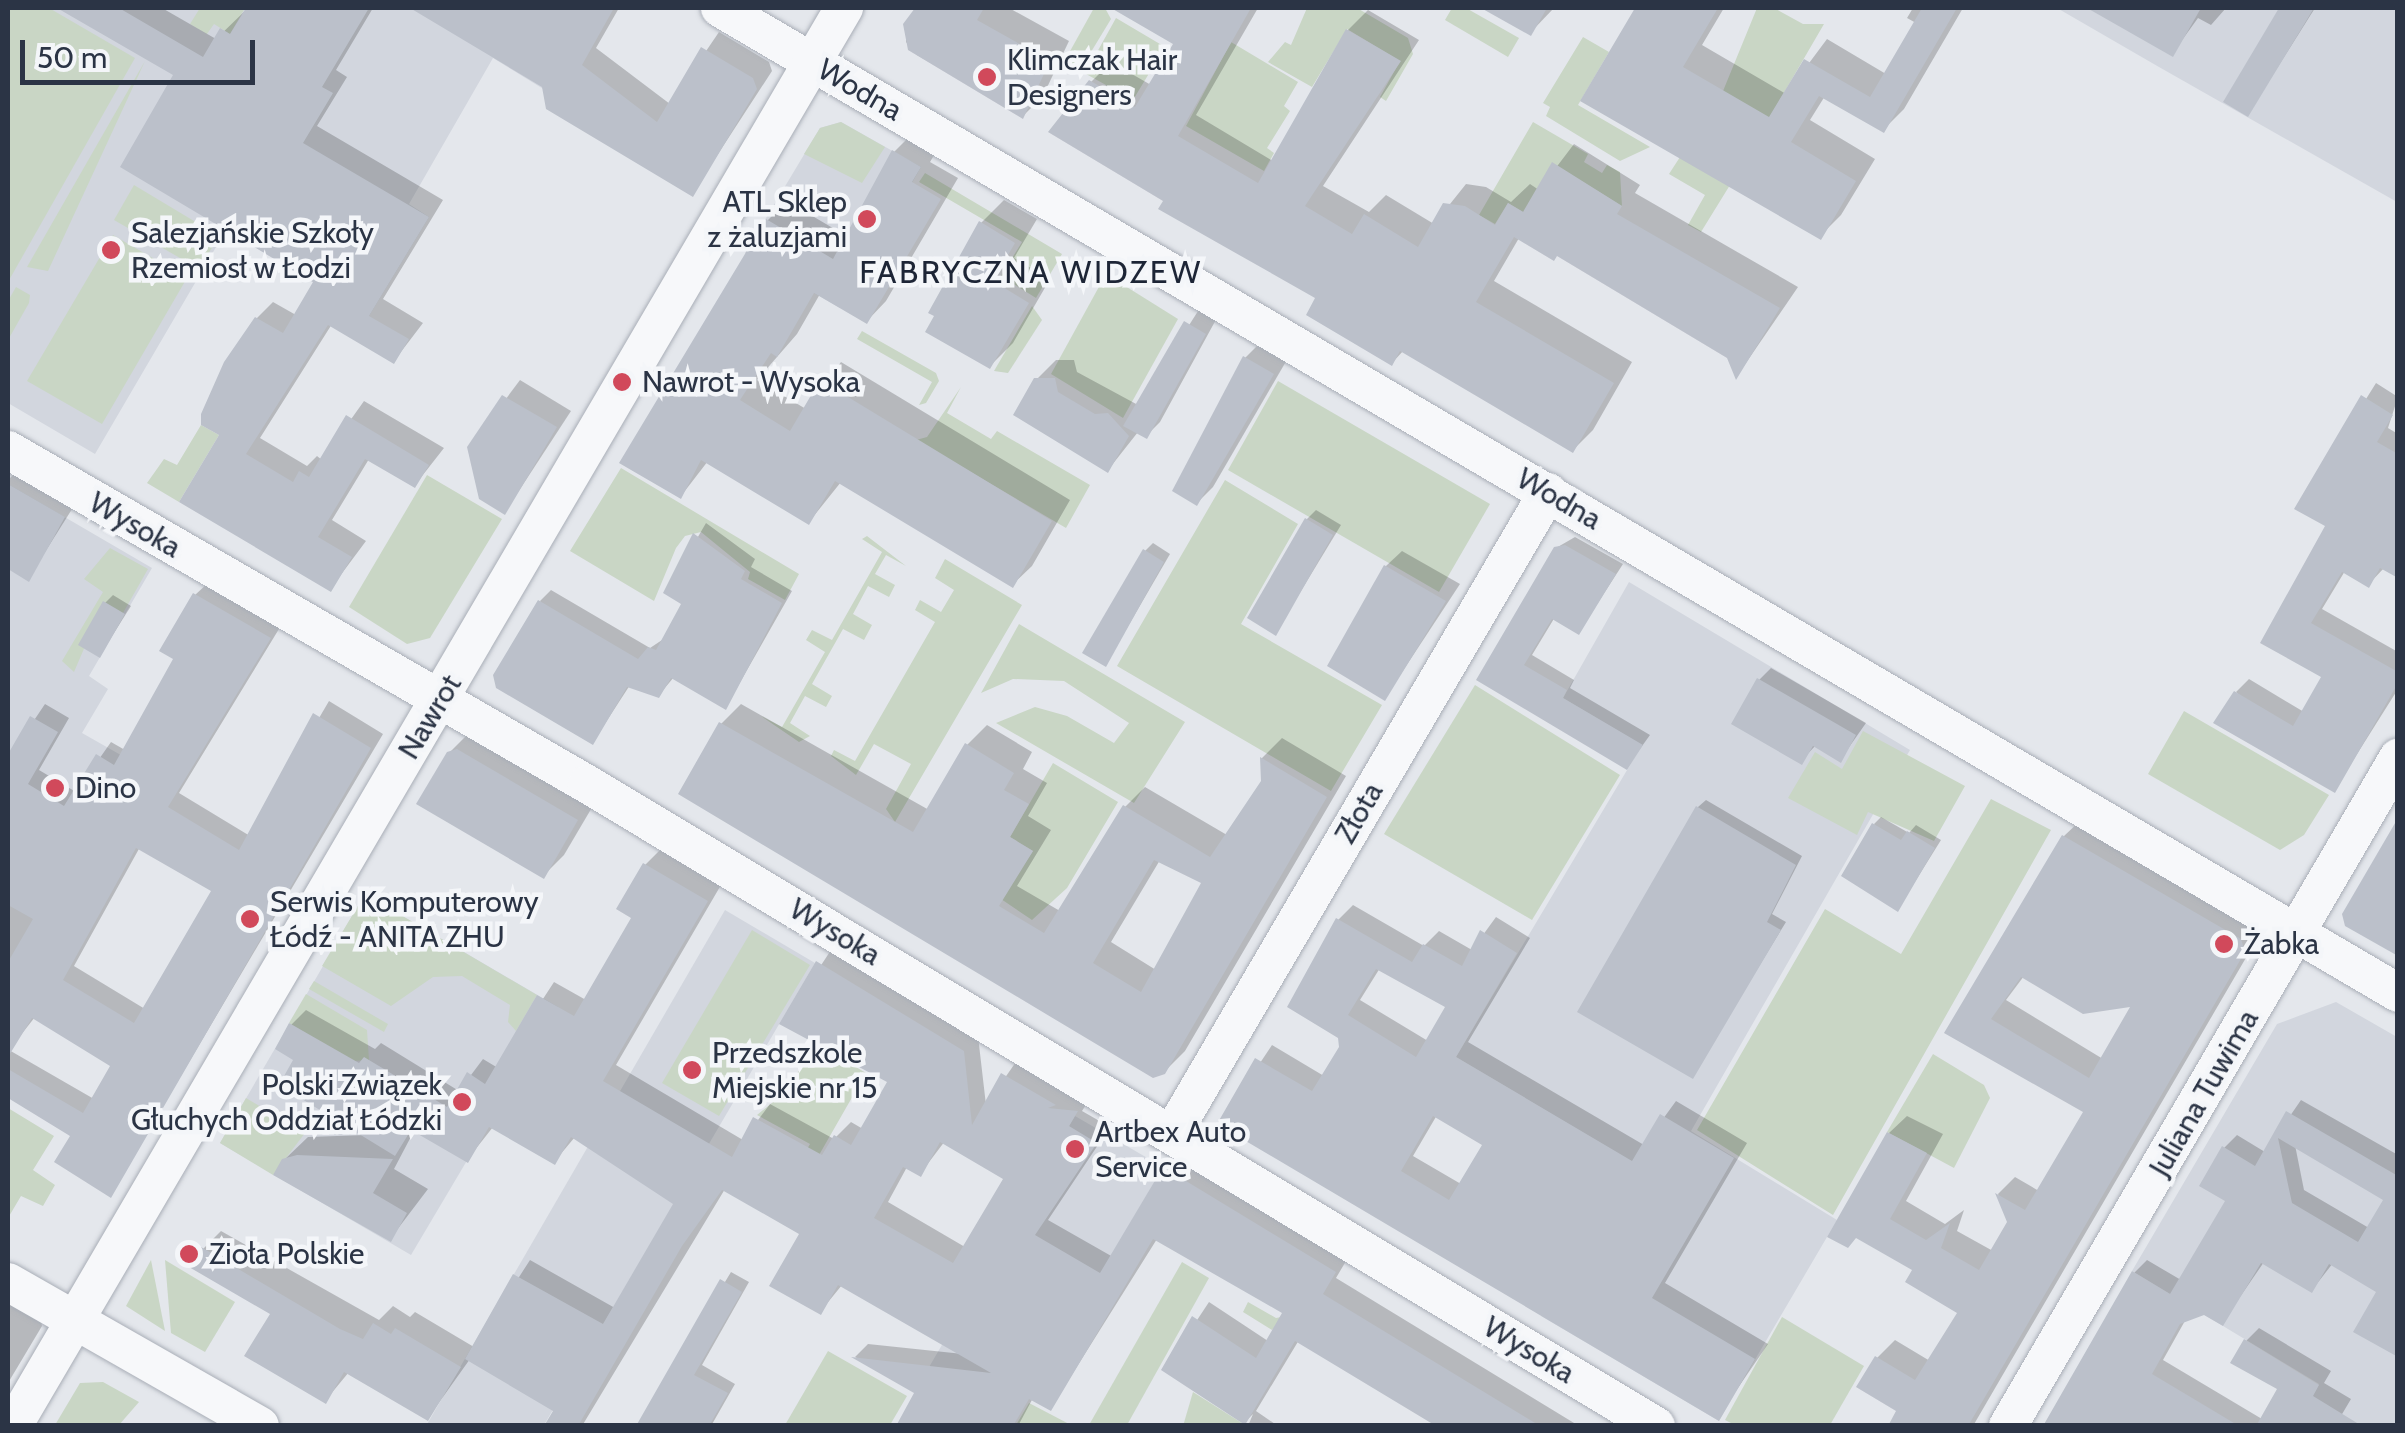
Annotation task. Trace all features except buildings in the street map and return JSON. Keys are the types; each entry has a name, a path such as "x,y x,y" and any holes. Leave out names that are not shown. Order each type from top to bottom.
{"street":[{"name":"Wodna","path":"720,8 2398,993"},
{"name":"Nawrot","path":"13,1426 844,8"},
{"name":"Wysoka","path":"8,450 441,699 1656,1426"},
{"name":"Złota","path":"1172,1134 1548,492"},
{"name":"Juliana Tuwima","path":"2008,1426 2398,758"},
{"path":"8,1282 260,1426"}],"shaded area":[{"name":"Salezjańskie Szkoły Rzemiosł w Łodzi","path":"8,8 596,8 545,90 493,58 409,204 429,217 369,316 226,230 95,454 8,403"},
{"path":"2057,8 2397,8 2397,202 2159,67"},
{"path":"841,122 921,167 840,308 745,253 820,128"},
{"path":"8,484 152,568 89,676 108,689 82,733 149,771 73,902 8,865"},
{"path":"1629,582 1910,750 1691,1131 1837,1220 1719,1421 1541,1316 1631,1161 1456,1057 1642,745 1563,698"},
{"path":"365,894 558,1007 411,1255 220,1143"},
{"name":"Przedszkole Miejskie nr 15","path":"725,910 815,963 544,1425 426,1426"},
{"path":"2336,1002 2397,1037 2397,1425 2296,1425 2319,1384 2132,1271 2277,1024"},
{"path":"1075,1116 1163,1167 1013,1425 972,1425 914,1393"}],"green space":[{"path":"8,8 49,8 135,58 8,282"},
{"path":"200,8 245,8 230,34 214,24 207,34 190,24"},
{"path":"1094,8 1105,8 1111,19 1091,52 1069,53"},
{"path":"1307,8 1357,8 1408,38 1413,54 1386,101 1380,97 1400,61 1347,29 1312,87 1268,62 1285,42 1291,45"},
{"path":"1452,8 1466,8 1519,38 1508,57 1445,20"},
{"path":"1757,8 1774,8 1803,24 1824,24 1764,127 1723,91"},
{"path":"1116,18 1165,47 1133,100 1068,64 1096,54"},
{"path":"1583,37 1609,52 1578,105 1650,147 1620,161 1546,116 1550,107 1543,103"},
{"path":"1231,42 1298,82 1284,106 1290,111 1267,148 1274,153 1264,171 1186,126"},
{"path":"145,61 48,271 27,267"},
{"path":"841,122 885,147 862,183 804,154 820,128"},
{"path":"1533,122 1588,154 1584,162 1602,173 1607,165 1620,172 1622,206 1552,163 1525,213 1508,203 1495,224 1479,215"},
{"path":"1680,157 1730,185 1701,232 1688,225 1705,195 1669,174"},
{"path":"925,173 1062,254 1036,298 1001,276 1022,242 919,182"},
{"path":"134,185 219,236 199,269 114,220"},
{"path":"113,235 187,278 102,424 27,381"},
{"path":"1106,274 1178,319 1123,418 1051,374"},
{"path":"16,287 30,295 29,303 8,340 8,301"},
{"path":"1032,306 1042,320 1008,373 994,371"},
{"path":"862,331 936,373 939,381 926,403 919,405 932,382 857,339"},
{"path":"1278,381 1490,504 1439,592 1228,470"},
{"path":"961,387 947,413 991,439 997,431 1090,485 1066,528 916,440 927,437"},
{"path":"201,425 219,435 179,502 147,483 164,459 177,465"},
{"path":"621,468 799,574 785,600 748,579 750,572 701,532 685,536 676,548 654,601 570,551"},
{"path":"427,475 502,519 430,638 407,644 349,607"},
{"path":"1225,480 1298,524 1241,624 1382,705 1331,791 1117,666"},
{"path":"867,536 906,566 886,555 875,574 895,585 889,597 868,586 853,614 872,625 864,640 843,629 812,684 832,696 826,707 805,696 790,723 810,736 799,742 761,716 782,727 825,652 806,640 812,630 832,640 882,552 862,539"},
{"path":"110,548 148,569 123,613 104,602 74,672 62,661 103,592 84,579"},
{"path":"945,559 1022,605 895,822 886,809 911,764 874,744 856,775 831,756 834,750 855,761 935,622 915,610 920,600 941,612 954,590 935,578"},
{"path":"1019,624 1185,722 1134,803 996,723 1035,707 1067,716 1114,743 1129,723 1064,681 1013,679 981,693"},
{"path":"1475,685 1620,775 1532,920 1384,834"},
{"path":"2184,711 2329,795 2304,835 2280,850 2148,774"},
{"path":"1863,731 1965,786 1934,841 1868,812 1857,835 1788,798 1815,752 1842,769"},
{"path":"1053,763 1118,802 1067,888 1032,920 1001,899 1033,851 1010,837"},
{"path":"1991,799 2051,830 1833,1215 1697,1130 1825,909 1901,954"},
{"path":"365,894 537,995 516,1031 508,1022 510,1005 462,976 433,977 391,1006 322,966"},
{"path":"752,930 810,965 719,1116 662,1083"},
{"path":"314,981 388,1024 384,1032 309,989"},
{"path":"306,994 367,1030 369,1060 352,1061 289,1023"},
{"path":"817,1044 866,1073 799,1190 787,1184 810,1144 757,1115 783,1094"},
{"path":"1933,1054 1984,1085 1990,1098 1954,1168 1887,1132"},
{"path":"246,1098 305,1133 273,1175 220,1143"},
{"path":"8,1108 54,1136 33,1170 55,1185 43,1206 21,1196 8,1218"},
{"path":"151,1260 165,1331 126,1306"},
{"path":"165,1260 235,1302 205,1352 171,1333"},
{"path":"1182,1262 1209,1278 1127,1425 1089,1425"},
{"path":"1248,1302 1276,1318 1287,1316 1272,1330 1243,1312"},
{"path":"1782,1317 1864,1366 1830,1425 1735,1425 1725,1420"},
{"path":"828,1351 907,1396 890,1425 785,1425"},
{"path":"103,1382 139,1402 119,1425 55,1425 80,1383"},
{"path":"1193,1392 1245,1425 1183,1426"},
{"path":"1029,1403 1071,1425 1016,1425"}],"place":[{"name":"Klimczak Hair Designers","path":"987,77"},
{"name":"ATL Sklep z żaluzjami","path":"867,219"},
{"name":"Salezjańskie Szkoły Rzemiosł w Łodzi","path":"111,250"},
{"name":"Nawrot - Wysoka","path":"622,382"},
{"name":"Dino","path":"55,788"},
{"name":"Serwis Komputerowy Łódź - ANITA ZHU","path":"250,919"},
{"name":"Żabka","path":"2224,944"},
{"name":"Przedszkole Miejskie nr 15","path":"692,1070"},
{"name":"Polski Związek Głuchych Oddział Łódzki","path":"462,1102"},
{"name":"Artbex Auto Service","path":"1075,1149"},
{"name":"Zioła Polskie","path":"189,1254"}],"district":[{"name":"FABRYCZNA WIDZEW","path":"1031,272"}]}
